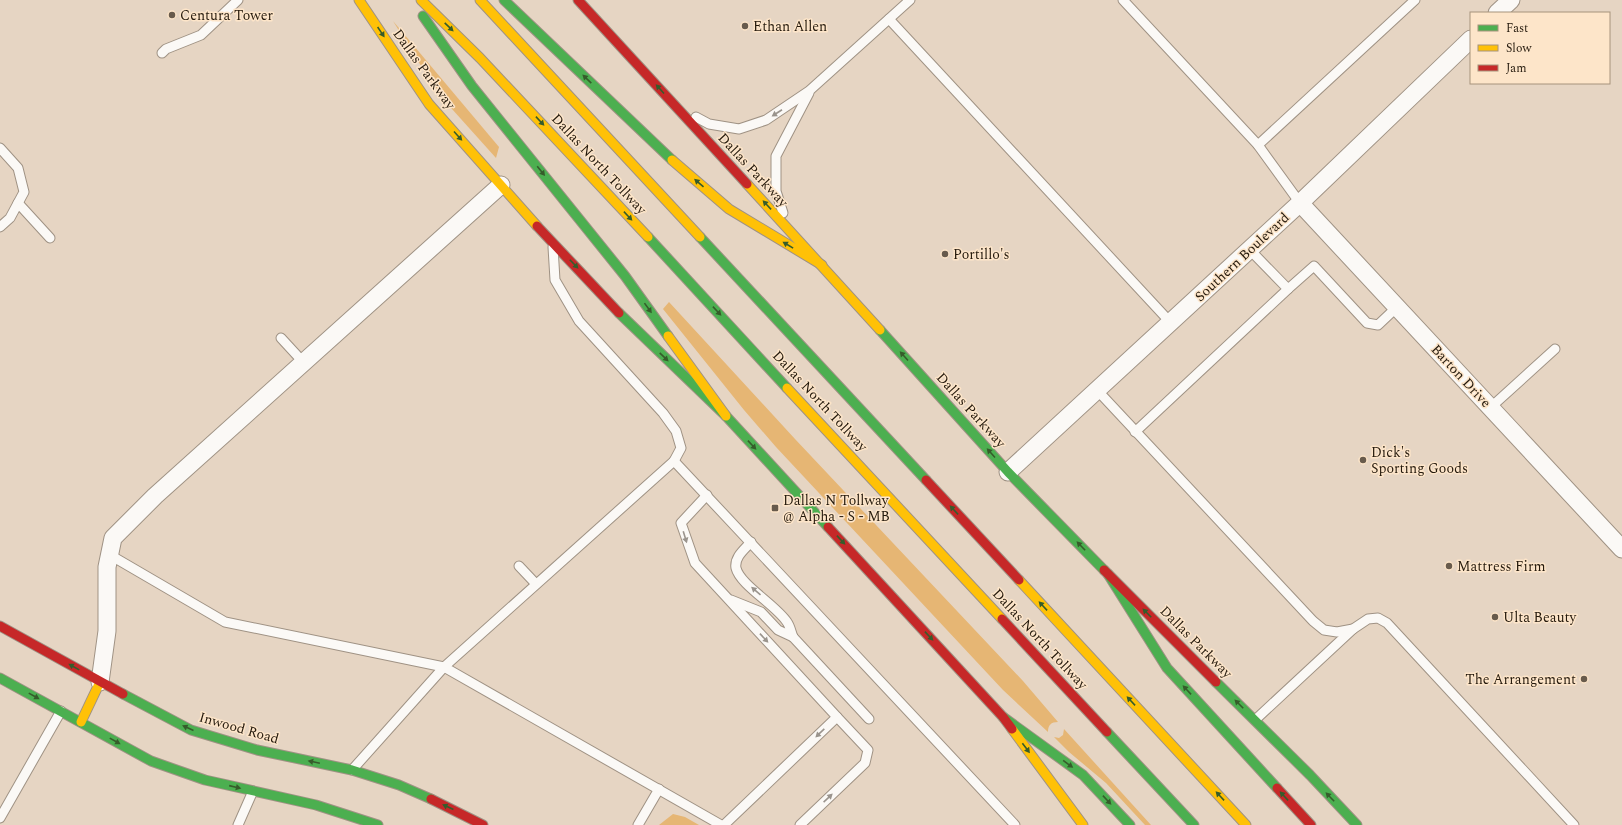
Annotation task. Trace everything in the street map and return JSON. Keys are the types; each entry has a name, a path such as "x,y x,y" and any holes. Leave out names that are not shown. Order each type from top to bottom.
{"main road":[{"name":"Dallas Parkway","path":"359,0 429,104 553,242 632,326 726,416 1003,717 1083,825"},
{"path":"412,0 472,86 625,276 726,416"},
{"name":"Dallas North Tollway","path":"421,0 480,58 529,110 1194,825"},
{"name":"Dallas North Tollway","path":"480,0 1246,825"},
{"path":"504,0 662,150 729,209 822,265"},
{"name":"Dallas Parkway","path":"578,0 822,265 1008,472 1255,720 1357,825"},
{"path":"1108,574 1167,668 1311,825"},
{"name":"Inwood Road","path":"0,626 100,682 191,730 257,750 352,770 399,785 483,825"},
{"path":"0,678 151,762 205,780 316,805 378,825"},
{"path":"81,722 100,682"},
{"path":"1003,717 1083,775 1130,825"}],"street":[{"path":"1498,12 1511,0"},
{"name":"Southern Boulevard","path":"1008,472 1250,250 1470,39"},
{"path":"100,682 107,631 107,567 113,538 155,496 501,185"},
{"name":"Barton Drive","path":"1300,203 1622,549"}],"lane":[{"path":"162,53 166,49 201,35 238,0"},
{"path":"672,103 709,124 740,129 766,120 809,91 910,0"},
{"path":"1123,0 1258,145 1300,203"},
{"path":"1258,145 1415,0"},
{"path":"889,19 1171,323"},
{"path":"787,228 776,191 776,156 809,91"},
{"path":"0,148 18,168 24,192 10,218 0,228"},
{"path":"18,203 50,238"},
{"path":"352,770 444,667 674,460 681,448 676,431 663,413 579,321 555,280 553,242"},
{"path":"1250,250 1288,289"},
{"path":"1135,432 1314,266 1367,323 1378,325 1397,307"},
{"path":"281,338 304,363"},
{"path":"1490,408 1555,349"},
{"path":"1097,390 1313,621 1324,630 1338,632 1353,629"},
{"path":"674,460 1015,825"},
{"path":"707,495 681,523 695,562 868,750 865,763 800,825"},
{"path":"751,542 739,555 735,567 741,578 769,603 787,622 793,637 869,719"},
{"path":"110,555 225,622 444,667 722,825 837,717"},
{"path":"519,566 536,584"},
{"path":"728,599 761,612 778,630 793,637"},
{"path":"1255,720 1353,629 1368,619 1378,618 1387,623 1574,825"},
{"path":"0,818 61,711"},
{"path":"638,825 659,789"},
{"path":"238,825 253,791"}],"shaded area":[{"path":"393,21 499,147 496,158 452,109 428,77"},
{"path":"669,302 795,439 1023,681 1058,722 1050,724 1048,732 1003,690 776,447 744,410 663,309"},
{"path":"1064,729 1151,825 1145,825 1106,783 1069,752 1054,737 1059,738 1063,735"},
{"path":"673,814 685,817 699,825 659,825"}],"traffic: fast":[{"path":"504,0 672,160"},
{"path":"423,16 472,86 625,276 668,336"},
{"path":"648,237 787,388"},
{"path":"700,237 926,480"},
{"path":"619,313 726,416 828,527"},
{"path":"880,330 1008,472 1104,570"},
{"path":"1108,574 1167,668 1277,788"},
{"path":"0,678 151,761 205,780 316,805 378,825"},
{"path":"1216,682 1310,775 1357,825"},
{"path":"123,694 191,730 257,750 352,770 399,785 431,799"},
{"path":"1003,717 1083,775 1130,825"},
{"path":"1107,732 1194,825"}],"traffic: slow":[{"path":"359,0 429,104 537,226"},
{"path":"421,0 480,58 648,237"},
{"path":"480,0 700,237"},
{"path":"672,160 729,209 822,265"},
{"path":"747,184 880,330"},
{"path":"668,336 726,416"},
{"path":"787,388 1002,619"},
{"path":"1019,580 1246,825"},
{"path":"81,722 100,682"},
{"path":"1012,729 1083,825"}],"traffic: jam":[{"path":"578,0 747,184"},
{"path":"537,226 619,313"},
{"path":"926,480 1019,580"},
{"path":"828,527 1003,717 1012,729"},
{"path":"1104,570 1216,682"},
{"path":"1002,619 1107,732"},
{"path":"0,626 123,694"},
{"path":"1277,788 1311,825"},
{"path":"431,799 483,825"}],"place":[{"name":"Centura Tower","path":"172,15"},
{"name":"Ethan Allen","path":"745,26"},
{"name":"Portillo's","path":"945,254"},
{"name":"Dick's Sporting Goods","path":"1363,460"},
{"name":"Dallas N Tollway @ Alpha - S - MB","path":"775,508"},
{"name":"Mattress Firm","path":"1449,566"},
{"name":"Ulta Beauty","path":"1495,617"},
{"name":"The Arrangement","path":"1584,679"}]}
